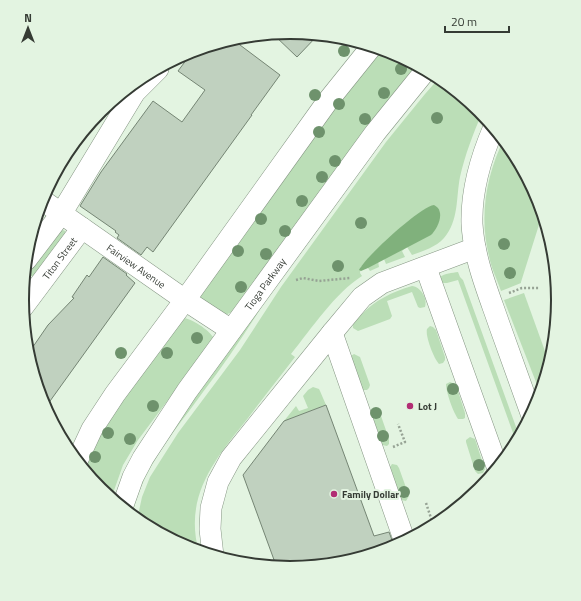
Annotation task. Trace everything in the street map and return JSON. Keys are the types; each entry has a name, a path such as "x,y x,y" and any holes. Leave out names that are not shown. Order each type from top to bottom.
{"street":[{"path":"80,455 92,429 115,394 185,300 326,102 368,51"},
{"name":"Tioga Parkway","path":"124,502 133,477 143,458 168,420 231,330 375,133 422,75"},
{"path":"34,250 61,214 134,91"},
{"path":"491,133 483,154 476,181 472,224 475,248 483,278 529,407"},
{"name":"Fairview Avenue","path":"47,204 185,300 231,330"},
{"name":"Titon Street","path":"29,299 82,228"},
{"path":"213,550 210,529 211,508 218,482 231,458 362,297 382,284 475,248"},
{"path":"426,268 496,463"},
{"path":"332,333 403,536"}],"path":[{"path":"295,280 304,278 319,281 353,279"},
{"path":"503,295 522,288 539,288"},
{"path":"426,503 432,520"}],"shaded area":[{"path":"377,54 413,70 359,138 233,311 225,315 201,299 200,296 307,145"},
{"path":"435,82 463,104 479,120 464,161 460,177 455,217 449,231 441,241 425,250 412,255 407,247 402,251 405,257 386,264 384,259 378,261 379,267 370,271 368,268 361,266 360,273 362,276 352,283 333,301 316,322 291,354 295,357 214,463 199,496 195,513 195,532 198,545 175,535 145,518 138,513 142,497 150,477 178,433 240,350 281,287 386,142"},
{"path":"501,146 525,185 540,222 521,283 501,291 489,256 485,226 486,196"},
{"path":"434,205 440,211 440,220 431,235 368,268 361,271 359,270 372,254 394,233 417,214"},
{"path":"63,230 67,234 39,276 30,276 32,263"},
{"path":"458,272 463,280 517,430 514,436 458,280 441,283 440,277 449,273"},
{"path":"412,286 421,291 425,297 425,307 418,307 412,292 387,301 392,316 390,319 358,331 353,328 355,321 372,305 391,294"},
{"path":"524,293 546,355 538,386 504,300"},
{"path":"267,298 228,358 151,466 143,482 134,510 130,507 146,465"},
{"path":"183,318 195,322 211,334 213,340 138,440 123,465 113,492 86,464 110,416"},
{"path":"430,326 436,330 445,357 443,363 439,364 430,347 427,337 427,329"},
{"path":"354,354 360,357 370,385 367,390 362,390 351,356"},
{"path":"450,382 456,385 465,413 465,418 463,419 458,419 450,402 446,384"},
{"path":"313,387 319,389 326,405 284,421 296,406 299,411 308,408 303,396"},
{"path":"373,409 376,409 380,413 389,439 389,444 387,446 382,445 371,412"},
{"path":"470,437 475,439 485,469 483,473 478,474 475,471 466,442 466,440"},
{"path":"392,464 397,465 399,468 409,496 406,501 401,500 390,467"}],"building":[{"path":"279,40 313,40 297,57"},
{"path":"239,44 280,75 153,252 147,247 141,255 117,238 119,235 115,232 116,231 80,206 101,172 153,101 182,122 205,90 178,71 185,61 190,59"},
{"path":"103,257 127,274 126,275 135,283 49,402 43,385 33,347 48,325 74,298 72,297 87,275 89,277"},
{"path":"326,405 374,536 389,532 392,541 358,553 325,560 290,562 274,561 243,475 284,421"}],"place":[{"name":"Lot J","path":"410,406"},
{"name":"Family Dollar","path":"334,494"}]}
